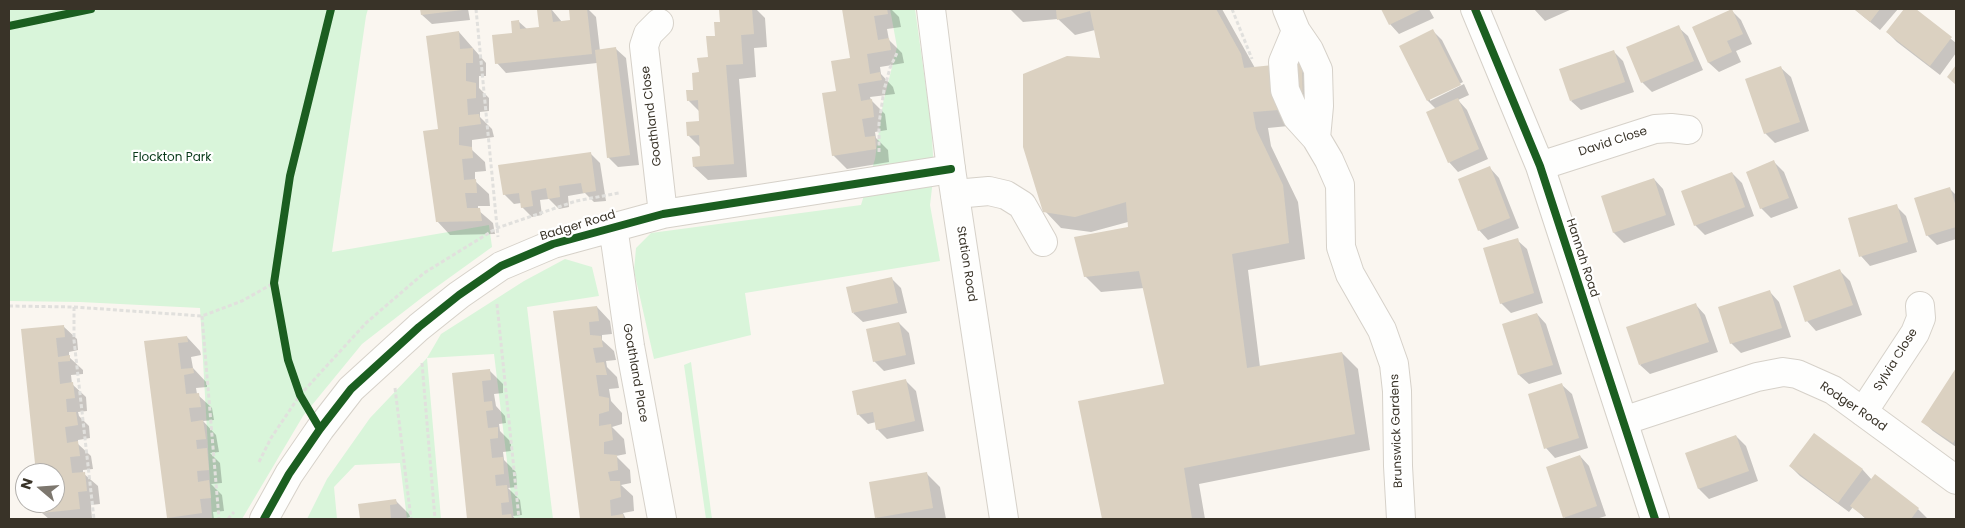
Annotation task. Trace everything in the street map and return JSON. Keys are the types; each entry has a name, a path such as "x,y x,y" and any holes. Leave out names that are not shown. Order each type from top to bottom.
{"street":[{"name":"Station Road","path":"931,9 953,181 1004,519"},
{"name":"Hannah Road","path":"1475,9 1540,166 1655,519"},
{"name":"Brunswick Gardens","path":"1292,20 1318,70 1319,106 1316,138 1340,184 1341,247 1350,274 1382,330 1394,364 1397,392 1401,519"},
{"name":"Goathland Close","path":"659,23 648,34 644,46 663,214"},
{"name":"David Close","path":"1540,166 1655,128 1688,130"},
{"name":"Badger Road","path":"264,519 289,474 320,429 352,389 390,352 419,326 497,269 553,244 613,226 663,214 953,181 1006,195 1022,205 1043,242"},
{"name":"Goathland Place","path":"613,226 630,346 662,519"},
{"name":"Sylvia Close","path":"1863,412 1915,334 1921,318 1920,306"},
{"name":"Rodger Road","path":"1623,421 1757,377 1783,372 1797,374 1810,378 1833,390 1956,480"}],"path":[{"path":"476,9 519,519"},
{"path":"879,153 879,124 884,90 897,53"},
{"path":"9,306 74,307 202,316 242,301 274,283"},
{"path":"74,307 74,340 94,519"},
{"path":"202,316 219,519"},
{"path":"419,326 435,519"},
{"path":"390,352 411,519"}],"green space":[{"name":"Flockton Park","path":"9,9 368,9 332,252 489,225 492,247 362,344 303,416 242,519 212,519 200,308 80,302 9,301"},
{"path":"890,9 915,9 931,123 934,171 930,205 940,261 745,293 751,335 654,359 634,271 636,248 651,233 861,205 875,159 883,103 897,47"},
{"path":"565,259 592,267 599,296 527,307 553,519 514,519 494,354 427,358 441,334 524,281"},
{"path":"427,358 441,519 407,519 400,463 355,465 334,487 337,519 307,519 327,479 370,418"},
{"path":"691,362 712,519 706,519 684,365"}],"building":[{"path":"420,9 462,9 462,10 421,15"},
{"path":"551,9 553,22 570,20 569,9 587,9 592,54 495,64 492,35 512,33 511,21 519,20 520,29 539,27 537,10"},
{"path":"719,9 752,9 754,34 741,35 743,64 726,65 734,164 693,167 692,157 700,156 699,135 687,136 686,122 699,121 698,100 687,101 686,90 693,90 692,73 699,72 697,58 708,57 706,36 715,36 714,22 720,22"},
{"path":"842,9 887,9 888,14 874,16 878,40 889,38 891,50 867,54 870,74 880,72 882,80 858,84 861,101 872,99 874,117 862,119 865,137 875,136 876,149 832,156 822,93 836,91 831,61 850,58"},
{"path":"1056,9 1216,9 1241,54 1244,68 1302,62 1303,108 1253,112 1256,129 1283,185 1289,243 1232,254 1247,368 1342,352 1355,434 1184,468 1192,519 1102,519 1078,401 1164,384 1139,271 1084,277 1074,237 1128,227 1126,202 1075,217 1043,212 1023,147 1023,74 1067,56 1100,58 1090,11 1057,20"},
{"path":"1381,9 1422,9 1389,25"},
{"path":"1732,9 1743,34 1727,41 1732,52 1708,63 1692,27"},
{"path":"1854,9 1880,9 1870,22"},
{"path":"1904,9 1916,9 1952,37 1930,66 1886,32"},
{"path":"1679,25 1694,61 1641,83 1626,47"},
{"path":"1433,29 1461,85 1427,101 1399,46"},
{"path":"459,31 460,49 473,48 473,63 466,63 466,81 476,83 476,98 467,99 468,115 479,114 481,124 459,127 459,145 472,147 473,158 462,159 464,180 476,179 477,193 465,193 467,208 480,208 482,221 436,222 423,131 438,129 426,36"},
{"path":"616,47 630,155 607,158 595,50"},
{"path":"1614,50 1625,82 1570,101 1559,69"},
{"path":"1956,65 1956,85 1947,77"},
{"path":"1781,66 1800,122 1764,134 1745,79"},
{"path":"1458,98 1479,149 1448,163 1426,112"},
{"path":"591,152 596,191 583,193 581,183 559,186 560,197 548,199 546,188 531,191 533,206 521,208 519,193 503,195 498,165"},
{"path":"1774,160 1789,198 1760,209 1746,172"},
{"path":"1490,166 1510,218 1478,231 1458,179"},
{"path":"1732,172 1745,207 1694,226 1681,191"},
{"path":"1654,178 1666,215 1613,233 1601,196"},
{"path":"1950,187 1956,207 1956,227 1926,236 1914,198"},
{"path":"1897,204 1908,242 1859,257 1848,218"},
{"path":"1518,238 1534,293 1500,304 1483,248"},
{"path":"1840,269 1853,305 1805,322 1793,286"},
{"path":"892,277 898,303 852,313 846,287"},
{"path":"1770,290 1782,328 1730,344 1718,307"},
{"path":"1696,303 1709,342 1639,365 1626,327"},
{"path":"597,306 599,321 589,322 590,335 601,336 603,347 593,348 596,363 604,362 607,375 596,375 599,396 609,398 609,411 599,414 599,426 611,424 613,440 604,442 604,454 617,455 618,470 608,472 610,481 620,481 621,497 610,500 611,516 623,514 624,519 580,519 553,311"},
{"path":"1537,313 1553,365 1518,375 1502,324"},
{"path":"899,322 906,355 873,362 866,329"},
{"path":"64,325 65,337 56,338 58,357 70,355 70,361 58,362 60,384 73,382 75,398 66,399 67,412 76,412 78,425 65,427 67,443 78,441 80,456 70,457 72,473 85,472 87,491 78,492 80,509 65,511 65,463 35,463 21,329"},
{"path":"187,336 188,342 178,343 181,369 193,368 194,373 184,375 186,394 199,393 201,407 189,408 191,422 203,420 206,439 196,440 197,449 207,448 209,470 197,471 198,482 209,480 211,498 200,499 202,513 167,518 144,341"},
{"path":"1956,368 1956,438 1953,443 1921,422"},
{"path":"490,369 491,380 482,381 484,402 492,401 493,410 486,411 488,428 498,427 498,438 490,439 492,458 503,457 504,474 495,475 496,486 507,485 509,502 501,503 502,515 511,514 512,519 467,519 452,373"},
{"path":"906,379 915,421 876,430 873,412 857,415 852,391"},
{"path":"1562,383 1579,438 1544,449 1528,394"},
{"path":"1814,433 1863,469 1838,503 1789,466"},
{"path":"1736,435 1749,471 1698,489 1685,453"},
{"path":"1580,455 1597,506 1563,518 1546,467"},
{"path":"927,472 933,508 875,518 869,482"},
{"path":"1875,474 1919,508 1911,519 1867,519 1850,506"},
{"path":"396,499 397,504 390,505 391,519 360,519 358,504"}],"cycle path":[{"path":"9,26 91,9"},
{"path":"320,429 300,395 288,360 274,283 290,176 331,9"},
{"path":"1475,9 1540,166 1655,519"},
{"path":"264,519 289,474 351,389 419,327 459,295 501,266 553,244 663,214 951,169"}]}
